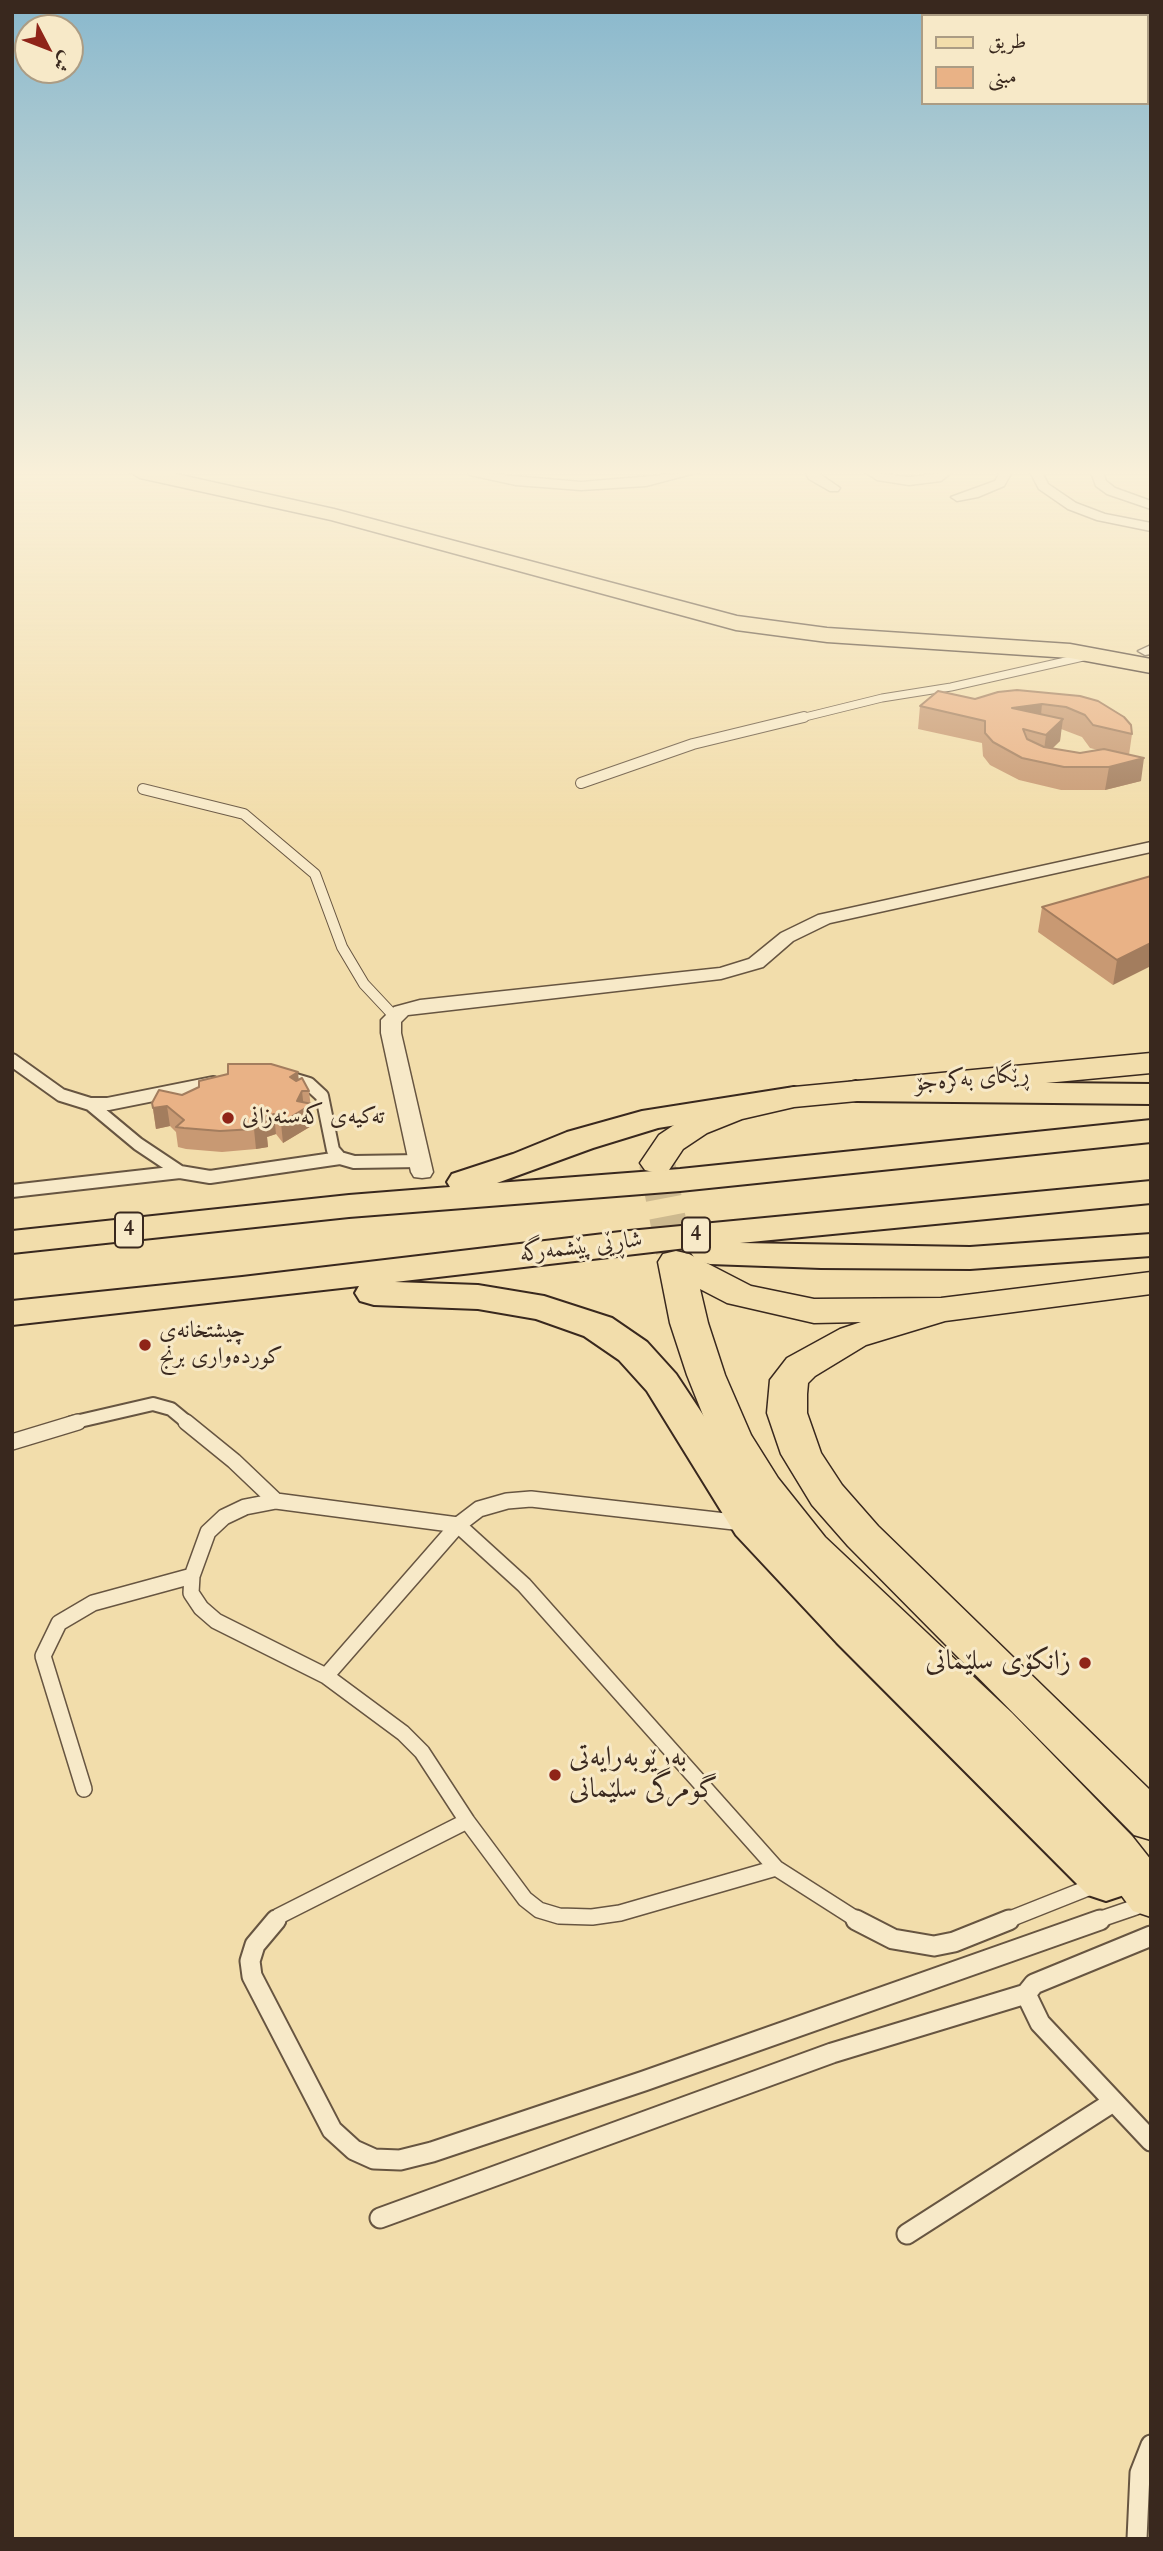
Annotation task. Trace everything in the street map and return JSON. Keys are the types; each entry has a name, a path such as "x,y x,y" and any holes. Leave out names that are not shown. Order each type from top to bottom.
{"highway":[{"path":"856,1091 1151,1094"},
{"path":"349,1206 469,1181 580,1140 654,1118 794,1097"},
{"name":"4","path":"12,1242 349,1206 680,1180 1151,1131"},
{"name":"شاڕێی پێشمەرگە","path":"12,1312 242,1289 879,1216 1151,1192"},
{"path":"565,1251 970,1258 1151,1245"},
{"path":"242,1289 478,1297 544,1308 587,1322 608,1333 633,1351 662,1383 752,1524 853,1631 1139,1908"}],"main road":[{"path":"617,591 736,623 827,635 1015,646 1108,656 1149,654"},
{"path":"667,591 749,613 824,623 1051,636 1149,654"},
{"name":"ڕێگای بەکرەجۆ","path":"657,1163 671,1142 695,1126 731,1112 794,1097 1151,1063"},
{"path":"1139,1908 1115,1850 996,1725 810,1547 763,1488 731,1435 706,1375 689,1323 676,1262 740,1295 778,1306 844,1313 941,1310 1151,1283"},
{"path":"941,1310 853,1337 801,1367 789,1380 787,1394 787,1413 801,1454 827,1495 863,1536 1151,1821"}],"street":[{"path":"421,1167 391,1034 390,1025 394,1016 420,1006 721,973 756,963 787,937 824,919 1151,847"}],"lane":[{"path":"581,783 693,744 881,698 1108,656"},
{"path":"143,789 244,814 315,874 342,947 364,984 394,1016"},
{"path":"12,1060 61,1095 90,1104 108,1104 225,1081"},
{"path":"280,1076 309,1084 322,1097 333,1150 340,1158"},
{"path":"90,1104 138,1144 180,1172"},
{"path":"12,1191 180,1172 211,1177 340,1158 354,1162 421,1167"},
{"path":"12,1442 64,1425 153,1405 162,1406 170,1409 234,1461 276,1501"},
{"path":"326,1676 458,1525 479,1509 507,1501 531,1499 752,1524"},
{"path":"776,1868 620,1913 592,1917 559,1916 539,1910 525,1899 467,1821 422,1752 404,1733 326,1676 216,1621 201,1608 191,1593 192,1576 208,1532 224,1517 244,1507 276,1501 458,1525 524,1585 776,1868 867,1927 892,1939 934,1946 1139,1908"},
{"path":"84,1789 43,1656 59,1623 93,1602 192,1576"},
{"path":"467,1821 279,1916 255,1945 250,1961 252,1976 332,2130 354,2150 374,2159 400,2160 432,2151 644,2081 1139,1908"},
{"path":"380,2218 832,2053 1027,1994 1034,1984 1139,1908"},
{"path":"1027,1994 1040,2023 1151,2141"},
{"path":"907,2234 1113,2102"},
{"path":"1137,2539 1140,2473 1151,2445"}],"building":[{"path":"1017,690 1080,696 1098,701 1124,717 1131,725 1132,734 1093,725 1085,715 1066,707 1042,704 1012,708 1063,719 1046,735 1023,729 1027,739 1044,747 1080,753 1104,749 1144,758 1109,767 1064,767 1022,758 993,742 985,733 985,721 920,706 938,691 975,699"},
{"path":"1151,876 1151,943 1117,960 1042,907"},
{"path":"228,1064 271,1064 298,1072 290,1077 296,1081 302,1078 309,1091 302,1091 297,1101 312,1104 281,1123 274,1114 259,1119 266,1126 220,1131 176,1127 184,1120 167,1106 153,1108 152,1103 159,1090 182,1095 199,1087 199,1081 228,1074"}],"tunnel":[{"path":"657,1163 676,1262"}],"place":[{"name":"تەکیەی کەسنەزانی","path":"228,1118"},
{"name":"چيشتخانەی کوردەواری برنج","path":"145,1345"},
{"name":"زانکۆی سلێمانی","path":"1085,1663"},
{"name":"بەڕێوبەرایەتی گومرگی سلێمانی","path":"555,1775"}]}
